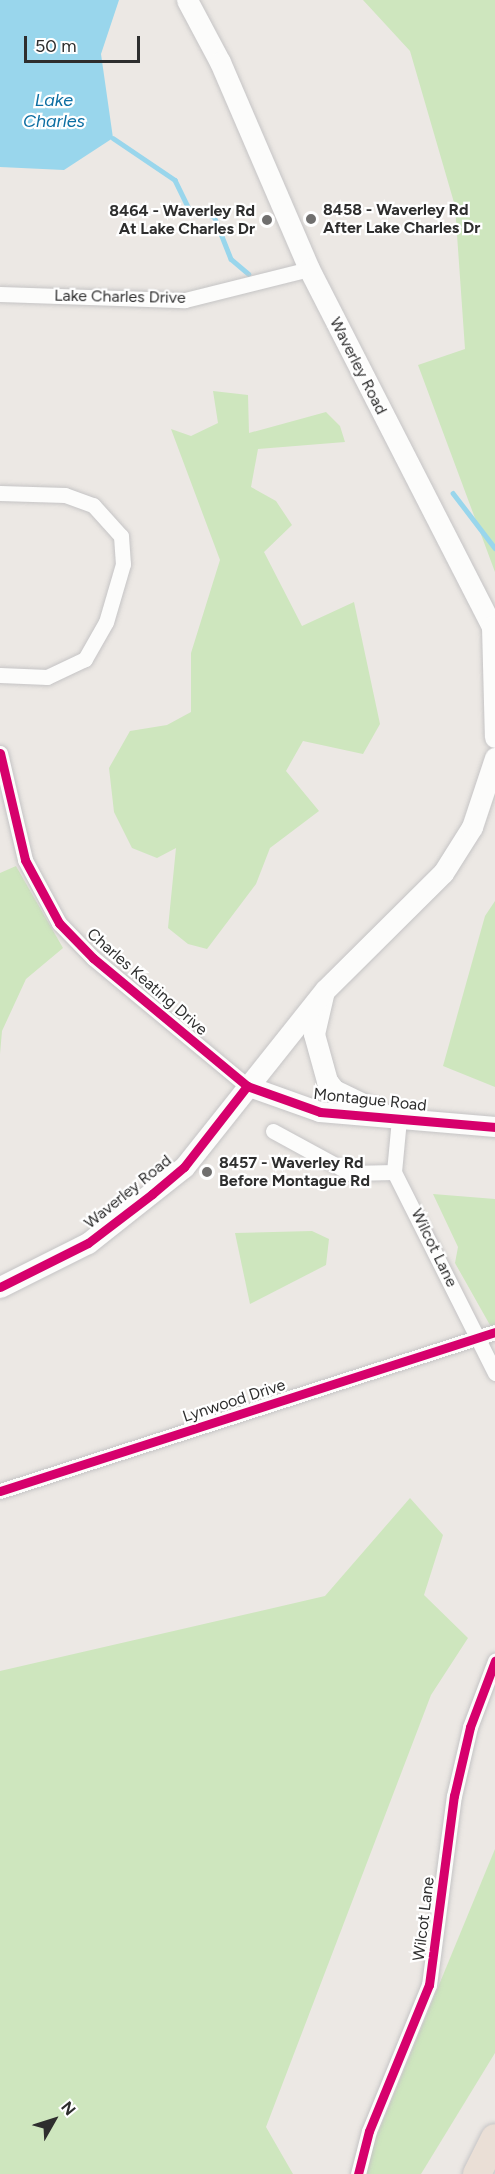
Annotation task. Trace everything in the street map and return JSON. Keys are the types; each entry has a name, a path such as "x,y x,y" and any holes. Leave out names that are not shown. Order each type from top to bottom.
{"highway":[{"path":"477,2174 495,2138"},
{"path":"483,2174 495,2153"},
{"path":"490,2174 495,2168"}],"main road":[{"name":"Waverley Road","path":"187,0 220,62 309,269 492,626 495,737"},
{"name":"Waverley Road","path":"0,1287 87,1243 184,1167 325,990 443,873 472,827 495,758"},
{"path":"325,990 314,1034 327,1081 334,1090 393,1117"}],"street":[{"name":"Lake Charles Drive","path":"0,294 185,300 309,269"},
{"path":"0,493 65,495 93,505 121,536 123,564 106,622 85,659 47,677 0,675"},
{"name":"Charles Keating Drive","path":"0,753 25,860 59,922 93,958 247,1086"},
{"name":"Montague Road","path":"247,1086 320,1112 495,1127"},
{"path":"273,1131 350,1173 394,1172 393,1117"},
{"name":"Wilcot Lane","path":"394,1172 495,1373"},
{"name":"Lynwood Drive","path":"0,1491 495,1332"},
{"name":"Wilcot Lane","path":"358,2174 369,2131 429,1985 454,1796 481,1692 495,1661"}],"green space":[{"path":"363,0 495,0 495,572 418,365 465,349 455,206 410,51"},
{"path":"213,391 248,395 249,433 326,412 340,426 345,442 258,449 251,487 276,501 292,525 264,552 302,626 354,602 380,724 363,754 303,741 286,771 319,811 270,848 256,884 207,949 188,944 168,928 176,848 157,858 132,848 114,812 109,768 130,731 167,725 191,712 191,653 220,560 171,429 191,436 218,423"},
{"path":"16,866 63,948 26,979 2,1031 0,1054 0,873"},
{"path":"495,901 495,1087 443,1066 485,916"},
{"path":"433,1194 495,1199 495,1334 455,1263 458,1247"},
{"path":"312,1231 329,1239 326,1265 250,1304 235,1233"},
{"path":"410,1498 443,1535 424,1595 468,1638 431,1695 266,2127 293,2174 0,2174 0,1671 325,1596"},
{"path":"495,1849 495,2053 421,2174 361,2174"}],"water":[{"name":"Lake Charles","path":"0,0 119,0 101,54 113,138 64,170 0,167"}],"waterway":[{"path":"113,138 175,180 190,211 214,216 231,259 249,274"},
{"path":"453,493 495,548"}],"cycle path":[{"path":"0,753 25,860 59,923 93,958 247,1086 320,1112 495,1127"},
{"path":"0,1287 88,1243 152,1194 184,1167 247,1086"},
{"path":"0,1491 495,1332"},
{"path":"358,2174 369,2131 429,1985 454,1796 470,1727 495,1661"}],"place":[{"name":"8458 - Waverley Rd After Lake Charles Dr","path":"311,219"},
{"name":"8464 - Waverley Rd At Lake Charles Dr","path":"267,220"},
{"name":"8457 - Waverley Rd Before Montague Rd","path":"207,1172"}]}
